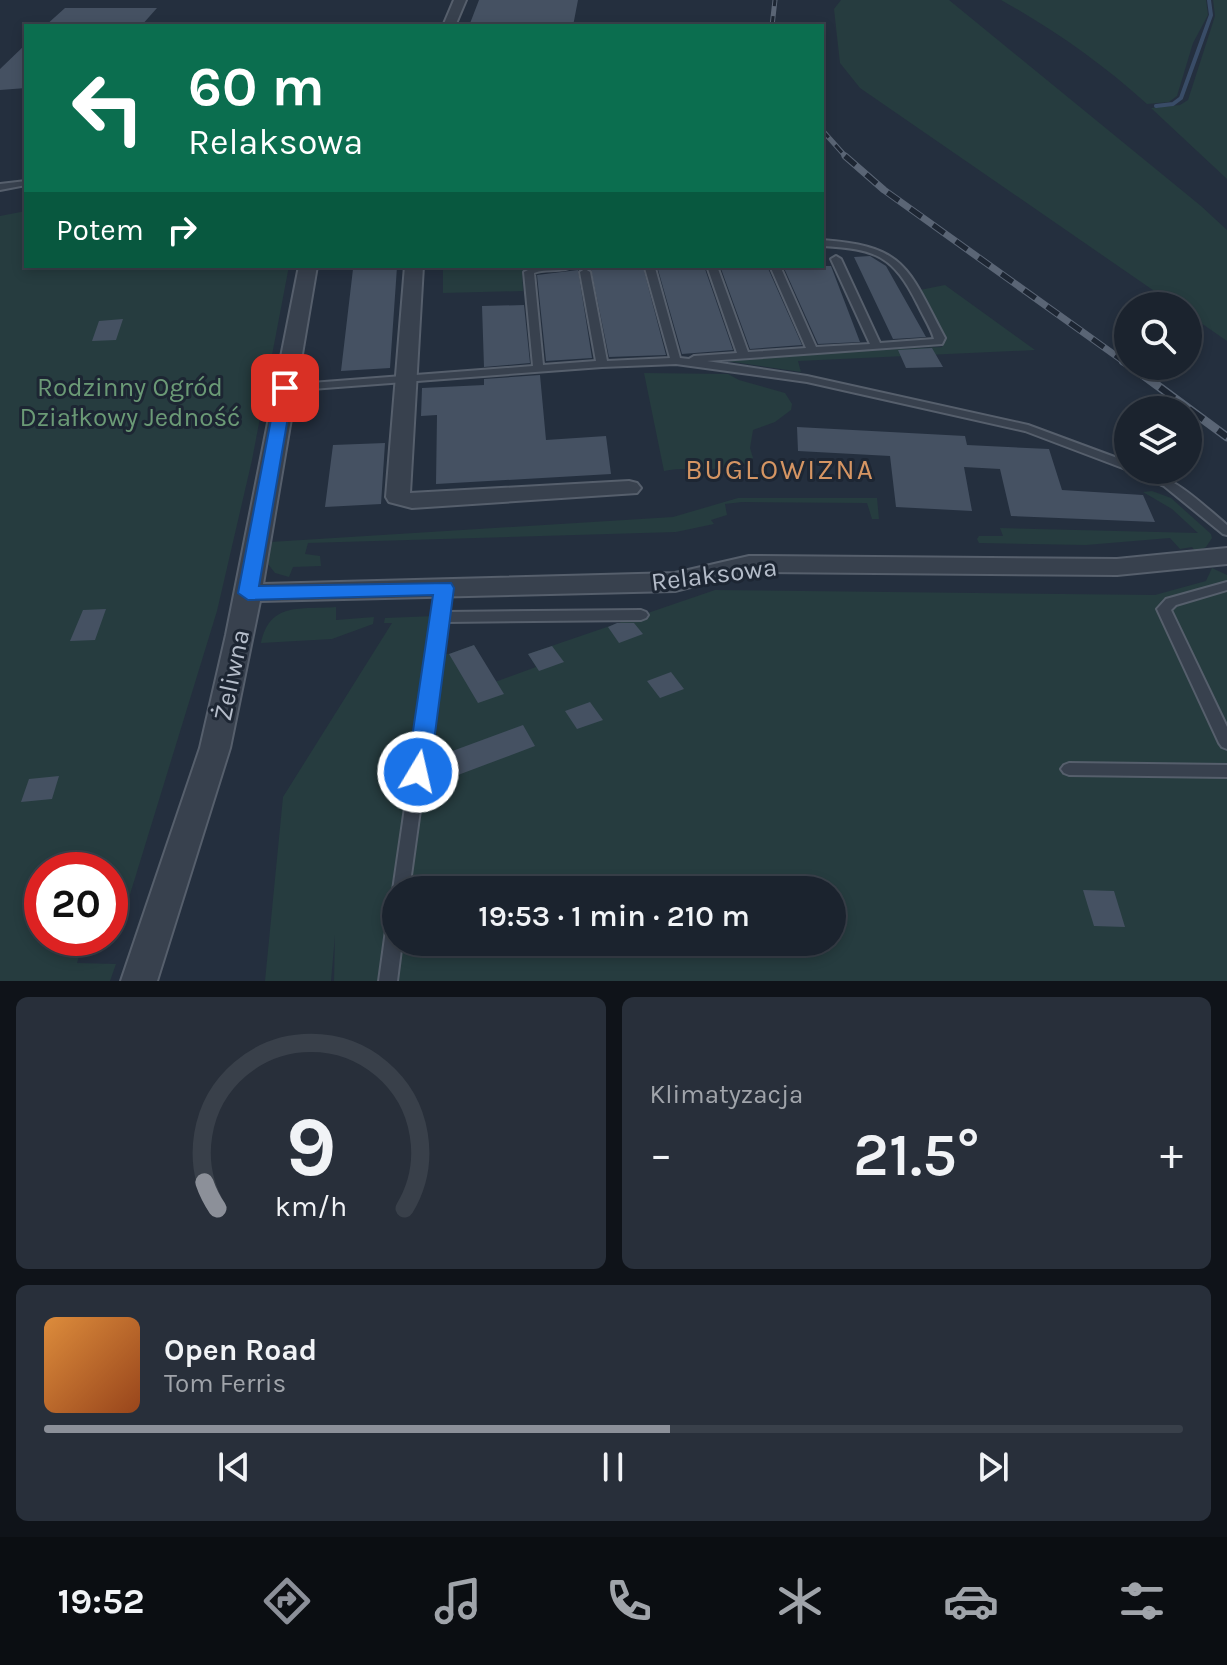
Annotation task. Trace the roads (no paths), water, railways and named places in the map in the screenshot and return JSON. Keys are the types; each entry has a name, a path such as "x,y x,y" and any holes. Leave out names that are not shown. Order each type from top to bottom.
{"street":[{"path":"450,24 460,0"},
{"name":"Żeliwna","path":"139,981 215,748 248,593 308,268"},
{"path":"414,268 396,492 404,500 629,488"},
{"name":"Relaksowa","path":"248,593 675,582 749,564 1117,567 1227,556"}],"lane":[{"path":"0,187 24,183"},
{"path":"682,362 696,357 938,342 940,338 897,261 866,247 824,243"},
{"path":"836,259 877,347"},
{"path":"538,367 529,272 539,268"},
{"path":"650,268 682,362"},
{"path":"713,268 743,354"},
{"path":"776,268 812,350"},
{"path":"585,272 602,364"},
{"path":"285,388 538,367 682,362 807,379 1028,428 1114,461"},
{"path":"1169,484 1227,531"},
{"path":"1227,586 1171,602 1164,609 1227,743"},
{"path":"403,876 444,588"},
{"path":"442,617 641,615"},
{"path":"1069,769 1227,771"},
{"path":"388,981 391,956"}],"waterway":[{"path":"1156,106 1173,104 1181,98 1211,15 1209,0"}],"railway":[{"path":"772,24 775,0"},
{"path":"824,132 846,157"},
{"path":"846,157 884,190 1114,354"},
{"path":"1150,380 1227,437"}],"district":[{"name":"BUGLOWIZNA","path":"780,469"}],"park label":[{"name":"Rodzinny Ogród Działkowy Jedność","path":"130,402"}]}
